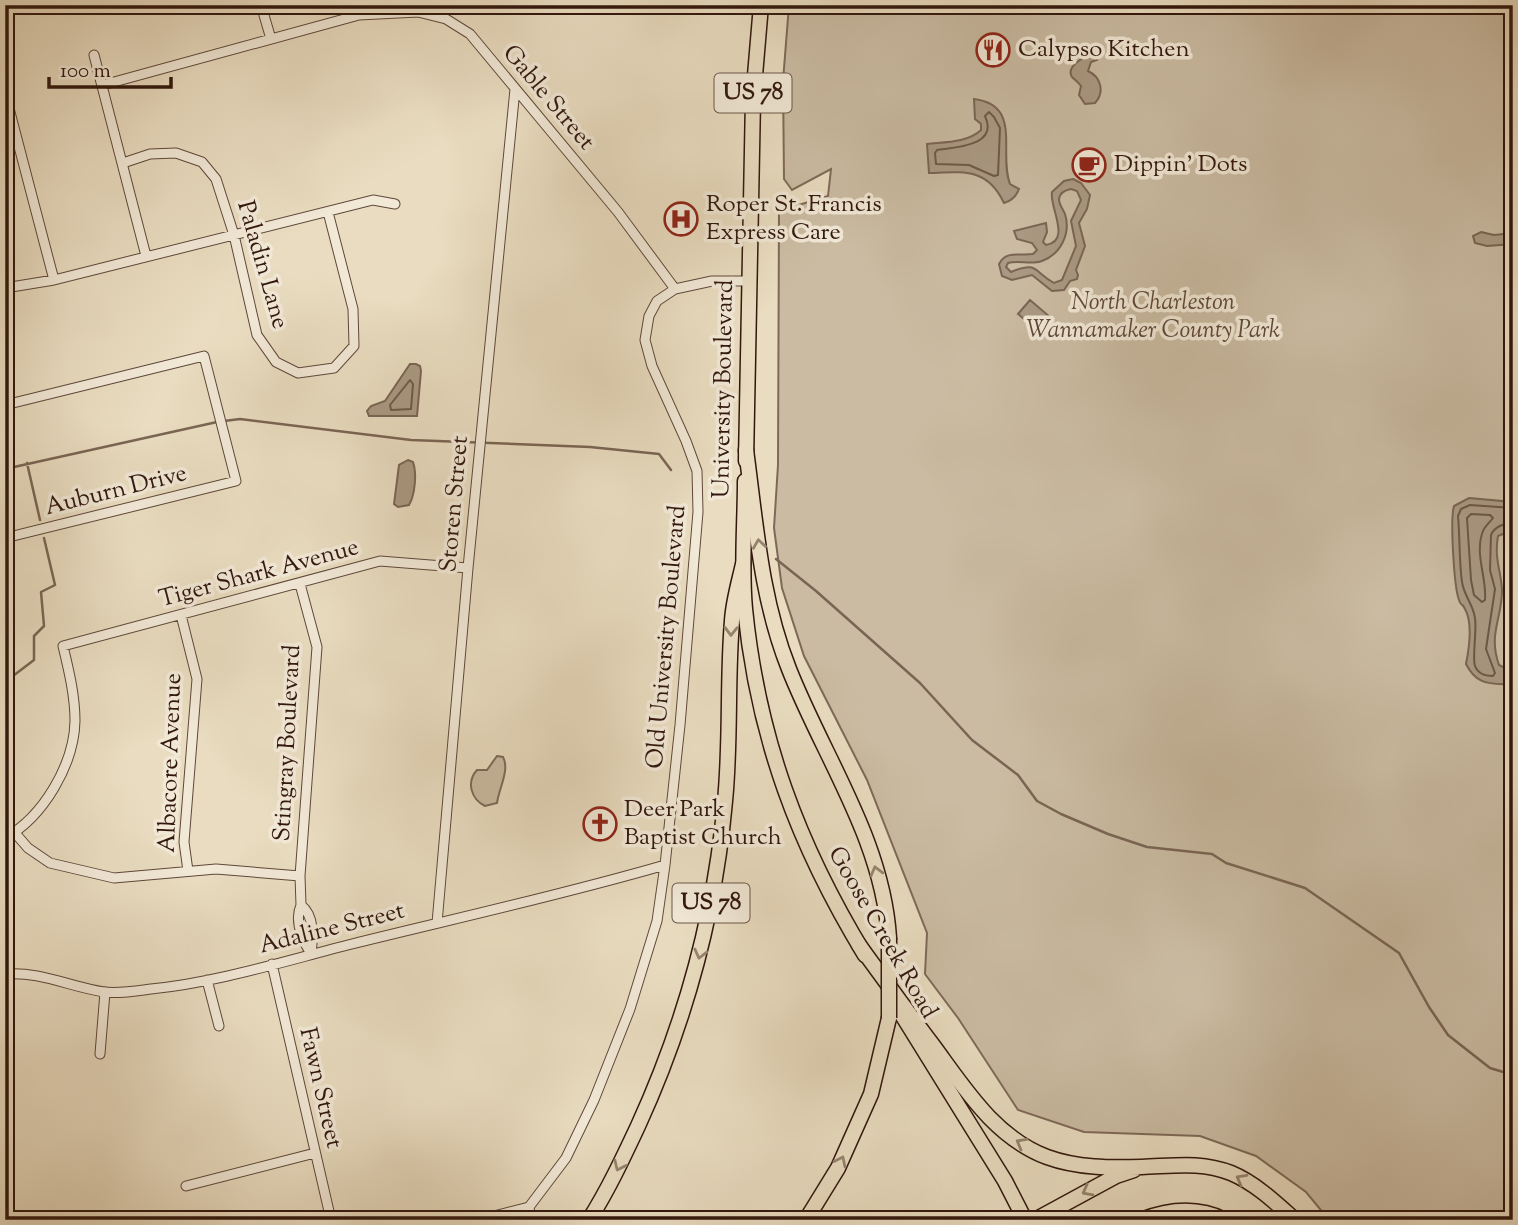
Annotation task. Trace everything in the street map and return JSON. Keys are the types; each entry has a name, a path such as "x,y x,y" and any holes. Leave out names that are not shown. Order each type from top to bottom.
{"main road":[{"name":"University Boulevard","path":"743,564 753,99 761,5"},
{"name":"US 78","path":"746,450 765,594 776,635 807,711 857,813 888,915 889,1018 871,1094 838,1168 806,1220"},
{"name":"US 78","path":"589,1220 608,1190 659,1080 687,1003 707,926 720,854 726,797 732,619 743,564"},
{"name":"Goose Creek Road","path":"743,564 745,607 761,710 790,807 822,882 1005,1181 1025,1220"},
{"path":"859,945 973,1100 1000,1129 1020,1143 1047,1157 1079,1165 1203,1165 1231,1173 1261,1190 1295,1220"},
{"path":"1035,1220 1116,1176 1142,1167"},
{"path":"1141,1220 1167,1210 1195,1211 1225,1220"}],"street":[{"path":"261,5 271,38"},
{"name":"Gable Street","path":"103,85 271,38 358,10 418,12 446,19 470,34 618,212 675,289"},
{"path":"94,55 146,256"},
{"name":"Storen Street","path":"437,923 468,568 515,89"},
{"path":"6,97 54,280"},
{"name":"Paladin Lane","path":"123,163 150,154 176,153 202,162 216,179 234,234 257,334 276,362 298,373 334,368 354,345 353,309 328,212"},
{"path":"5,288 54,280 373,200 395,204"},
{"path":"675,289 712,281 748,281"},
{"name":"Old University Boulevard","path":"528,1207 566,1158 594,1100 630,1009 657,921 680,725 698,512 697,471 686,440 652,366 645,340 649,316 657,301 675,289"},
{"name":"Auburn Drive","path":"5,405 204,356 236,481 5,538"},
{"name":"Tiger Shark Avenue","path":"15,833 35,814 54,789 68,755 75,723 72,690 63,646 380,561 468,568"},
{"name":"Stingray Boulevard","path":"300,584 317,647 300,876 301,905 298,913 303,941 311,954"},
{"name":"Albacore Avenue","path":"181,615 197,679 184,842 188,871"},
{"path":"5,838 15,833 28,848 50,863 114,878 216,869 300,876"},
{"name":"Adaline Street","path":"5,974 41,976 105,992 153,989 206,980 576,890 665,865"},
{"name":"Fawn Street","path":"272,964 331,1220"},
{"path":"206,980 219,1026"},
{"path":"100,1054 105,992"},
{"path":"186,1186 315,1153"},
{"path":"478,1220 528,1207 531,1220"}],"green space":[{"name":"North Charleston Wannamaker County Park","path":"789,5 1513,5 1513,1220 1329,1220 1306,1192 1256,1156 1200,1136 1084,1132 1018,1110 958,1018 925,974 927,933 867,780 804,656 782,588 774,528 778,465 779,211 828,196 831,169 792,190 784,179 783,81"},
{"path":"497,756 503,757 505,762 503,779 497,803 485,806 473,795 472,780 477,770 487,770"}],"water":[{"path":"1094,52 1097,60 1091,62 1088,71 1099,81 1101,90 1095,103 1085,104 1079,95 1081,86 1072,77 1071,69"},
{"path":"974,99 989,103 999,110 1004,120 1007,172 1010,184 1019,189 1013,198 1004,203 997,191 982,177 963,173 929,173 927,144 963,140 981,130 981,124 975,119"},
{"path":"1073,179 1081,183 1090,195 1087,209 1079,223 1085,246 1076,270 1077,279 1070,281 1064,290 1052,291 1032,275 1012,280 1002,276 999,264 1005,257 1033,254 1037,250 1032,243 1017,239 1014,231 1046,223 1047,232 1043,242 1046,245 1054,242 1059,230 1052,192 1064,181","holes":["1067,190 1077,191 1081,200 1071,221 1076,246 1062,280 1054,283 1031,267 1011,272 1006,267 1008,263 1042,261 1059,248 1067,228 1059,199"]},
{"path":"1481,232 1494,235 1513,233 1513,244 1487,246 1475,243 1473,236"},
{"path":"1030,300 1050,317 1038,331 1018,314"},
{"path":"410,364 420,366 421,371 417,416 369,416 367,411 371,406 385,401"},
{"path":"408,460 413,462 414,467 414,490 409,505 398,507 394,504 399,465"},
{"path":"1469,498 1513,502 1513,530 1498,536 1497,558 1502,590 1495,644 1499,665 1513,672 1513,685 1480,680 1466,664 1470,629 1457,593 1452,524 1454,506"}],"waterway":[{"path":"224,421 240,419 411,440 590,447 659,454 671,470"},
{"path":"5,469 217,422"},
{"path":"27,463 40,520"},
{"path":"5,682 34,660 34,636 44,626 41,592 55,585 44,538"},
{"path":"776,559 920,683 972,740 1018,775 1037,801 1108,834 1147,847 1212,854 1226,863 1305,888 1399,953 1448,1035 1490,1068 1513,1075"}],"place":[{"name":"Calypso Kitchen","path":"993,50"},
{"name":"Dippin' Dots","path":"1089,165"},
{"name":"Roper St. Francis Express Care","path":"681,219"},
{"name":"Deer Park Baptist Church","path":"600,824"}]}
